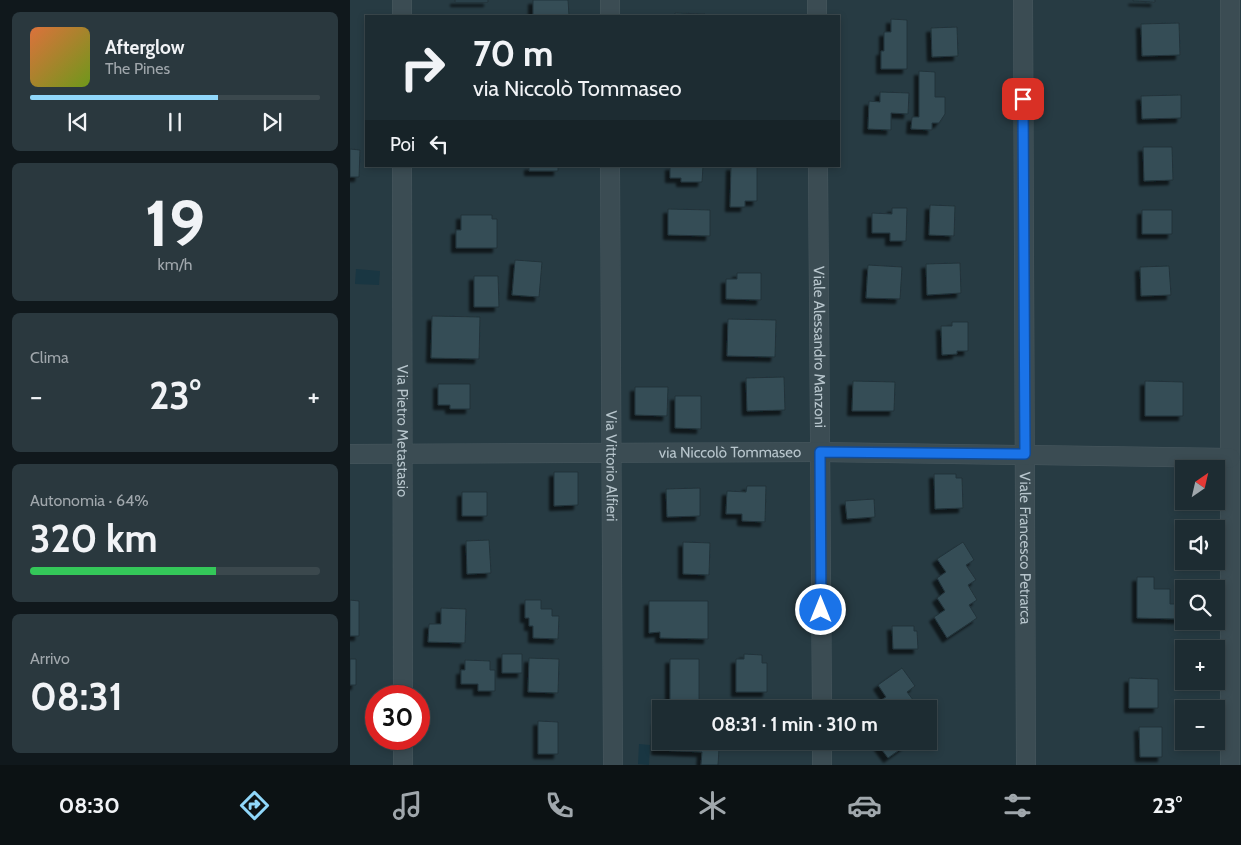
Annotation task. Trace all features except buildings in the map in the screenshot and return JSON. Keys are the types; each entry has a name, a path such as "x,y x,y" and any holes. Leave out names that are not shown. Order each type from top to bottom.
{"street":[{"path":"402,0 402,15"},
{"path":"610,0 610,15"},
{"path":"817,0 817,15"},
{"name":"Viale Francesco Petrarca","path":"1023,0 1026,765"},
{"path":"1230,0 1230,765"},
{"name":"Via Pietro Metastasio","path":"402,167 402,685"},
{"name":"Via Vittorio Alfieri","path":"610,167 613,765"},
{"name":"Viale Alessandro Manzoni","path":"818,167 822,700"},
{"name":"via Niccolò Tommaseo","path":"350,454 820,452 1230,458"},
{"path":"403,750 403,765"},
{"path":"822,750 822,765"}],"water":[{"path":"356,269 380,271 379,285 355,284"},
{"path":"639,744 650,745 649,765 638,764"}],"route":[{"path":"821,610 820,452 1025,454 1023,99"}]}
